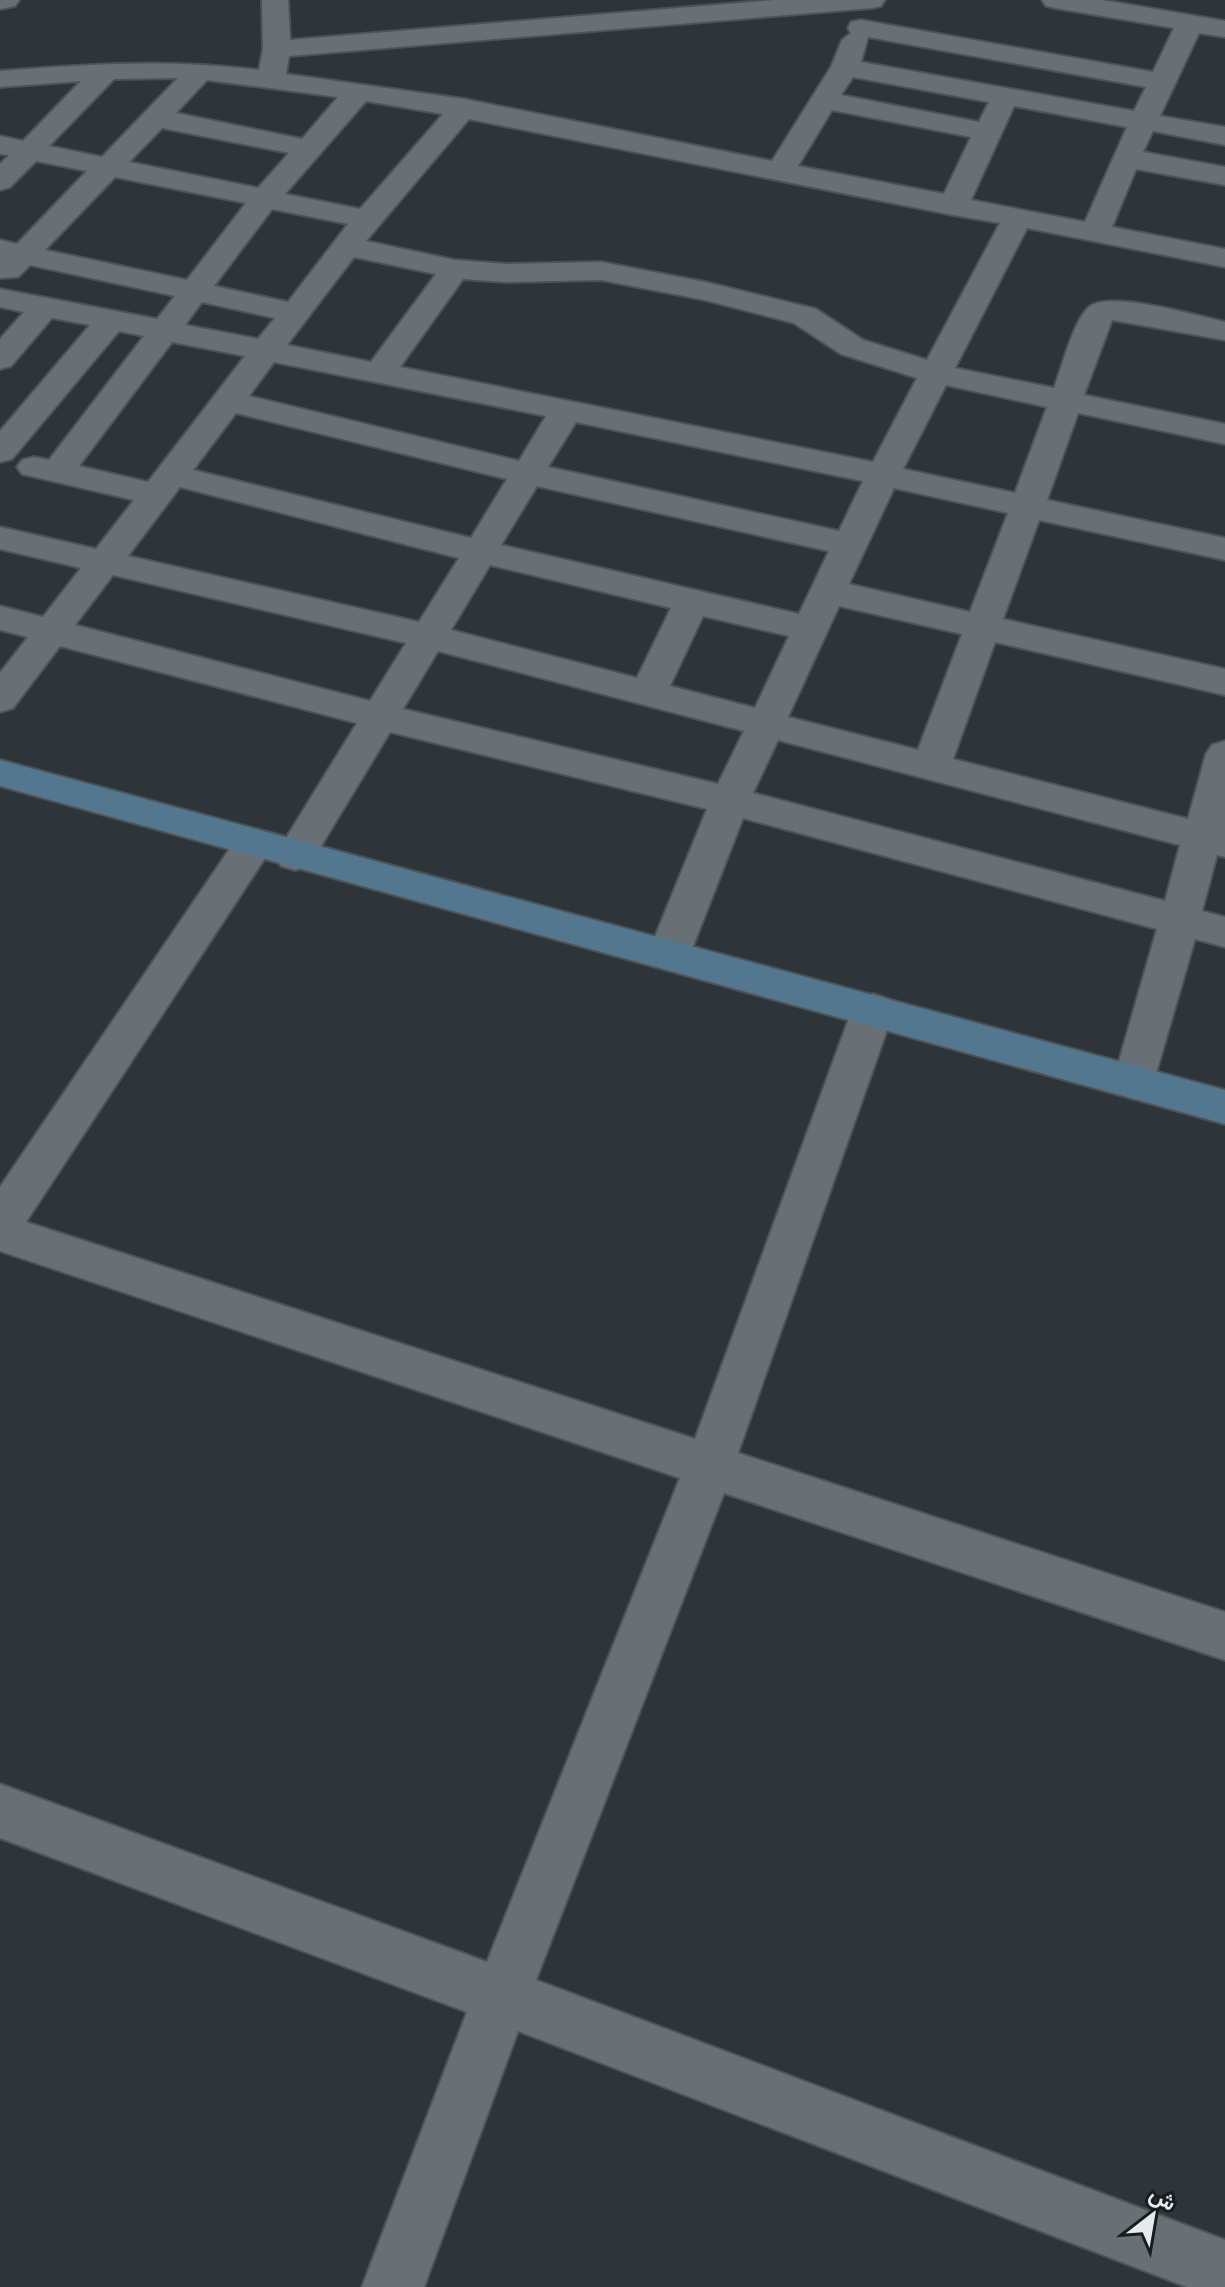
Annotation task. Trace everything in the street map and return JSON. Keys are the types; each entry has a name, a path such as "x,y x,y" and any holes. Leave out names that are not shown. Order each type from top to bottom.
{"street":[{"path":"0,1 6,0"},
{"path":"271,80 277,49 275,0"},
{"path":"277,49 872,0"},
{"path":"1055,0 1225,29"},
{"path":"780,171 845,67 861,28 857,19 829,3"},
{"path":"1095,233 1143,120 1190,23"},
{"path":"861,28 1163,82"},
{"path":"953,206 1025,57"},
{"path":"845,67 1225,136"},
{"path":"0,181 106,71"},
{"path":"0,79 106,71 200,72 359,91 464,107 1225,258"},
{"path":"0,278 12,251 109,165 200,72"},
{"path":"57,472 266,197 359,91"},
{"path":"824,100 988,132"},
{"path":"0,699 367,219 464,107"},
{"path":"156,118 309,149"},
{"path":"0,145 367,219"},
{"path":"1126,158 1225,176"},
{"path":"669,954 730,801 831,592 883,474 1018,218"},
{"path":"347,246 455,269 506,273 601,271 705,291 805,316 852,347 934,373 1225,434"},
{"path":"12,251 297,313"},
{"path":"378,375 455,269"},
{"path":"0,298 883,474 1225,549"},
{"path":"0,359 45,307"},
{"path":"931,767 1030,505 1065,401 1101,313 1113,309 1225,331"},
{"path":"0,452 111,320"},
{"path":"0,374 56,387"},
{"path":"228,401 526,473 851,545"},
{"path":"295,856 477,551 565,412"},
{"path":"0,459 57,472 162,484 477,551 811,629"},
{"path":"0,538 428,636 1214,840"},
{"path":"831,592 1225,682"},
{"path":"649,692 692,602"},
{"path":"0,618 378,716 730,801 1225,932"},
{"path":"1135,1082 1182,921 1214,840 1225,754"},
{"path":"0,773 253,845 669,954 1225,1107"},
{"path":"0,1224 253,845"},
{"path":"393,2287 502,1996 709,1467 873,1010"},
{"path":"0,1232 1225,1636"},
{"path":"0,1811 502,1996 1225,2271"}]}
